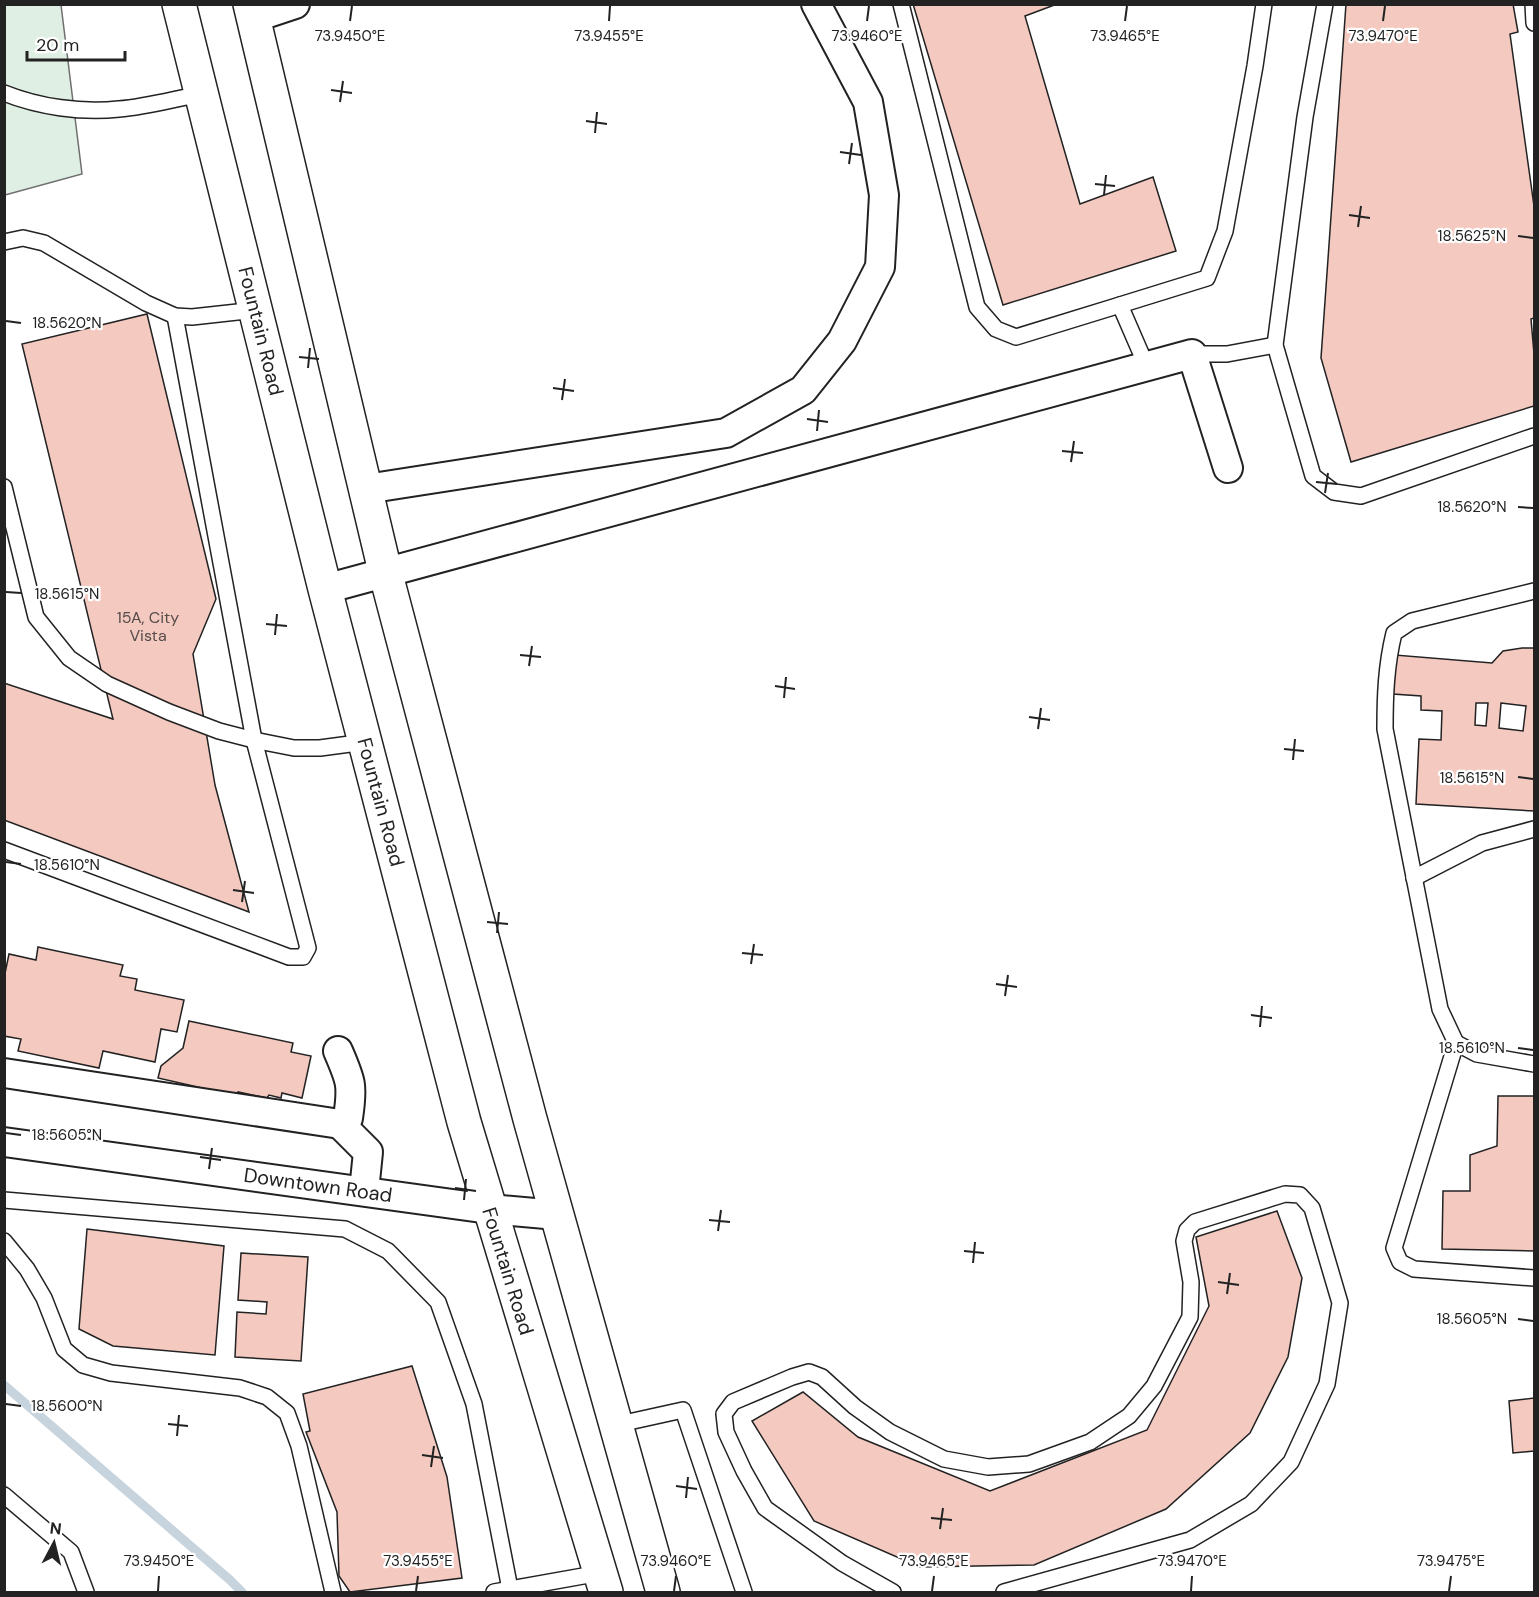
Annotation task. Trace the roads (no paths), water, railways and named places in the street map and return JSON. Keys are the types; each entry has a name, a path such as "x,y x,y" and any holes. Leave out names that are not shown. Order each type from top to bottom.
{"street":[{"name":"Fountain Road","path":"179,4 325,589 464,1122 603,1583"},
{"path":"295,4 251,11 385,571 556,1215 663,1593"},
{"path":"366,489 726,433 804,390 842,341 880,267 884,195 868,102 816,4"},
{"path":"325,589 1192,354 1228,468"},
{"path":"338,1051 352,1089 348,1118 340,1124"},
{"path":"4,1073 340,1124 368,1152 364,1191"},
{"name":"Downtown Road","path":"4,1142 489,1209 556,1215"}],"lane":[{"path":"901,4 977,307 996,329 1016,337 1207,278 1226,231 1264,4"},
{"path":"1325,4 1305,117 1275,345 1312,476 1334,492 1361,496 1534,436"},
{"path":"1533,4 1534,23"},
{"path":"4,93 23,100 70,109 119,109 201,94"},
{"path":"4,242 23,238 44,243 146,303 175,316 192,317 256,310"},
{"path":"1120,305 1146,366"},
{"path":"4,850 289,957 303,957 308,948 254,740 175,316"},
{"path":"1192,354 1227,354 1275,345"},
{"path":"4,487 36,617 69,658 107,684 169,712 254,740 294,748 365,742"},
{"path":"1534,591 1412,621 1395,633 1385,688 1385,729 1440,1009 1456,1043 1477,1054 1534,1064"},
{"path":"1414,878 1482,843 1534,829"},
{"path":"1456,1043 1394,1248 1400,1262 1414,1269 1534,1278"},
{"path":"893,1593 842,1563 765,1508 726,1432 724,1414 733,1402 809,1372 822,1377 855,1407 890,1432 944,1459 988,1467 1029,1464 1090,1442 1130,1416 1154,1386 1190,1317 1191,1282 1184,1241 1187,1230 1195,1222 1285,1194 1300,1195 1312,1208 1340,1303 1327,1384 1291,1462 1251,1504 1190,1540 1004,1593"},
{"path":"4,1200 345,1229 388,1251 438,1302 474,1404 510,1589"},
{"path":"4,1241 27,1269 44,1298 64,1349 82,1365 111,1373 240,1388 267,1397 287,1413 299,1446 333,1593"},
{"path":"615,1425 683,1410 744,1593"},
{"path":"4,1495 71,1552 86,1593"},
{"path":"494,1593 510,1589 603,1583"}],"waterway":[{"path":"4,1385 242,1592"}]}
